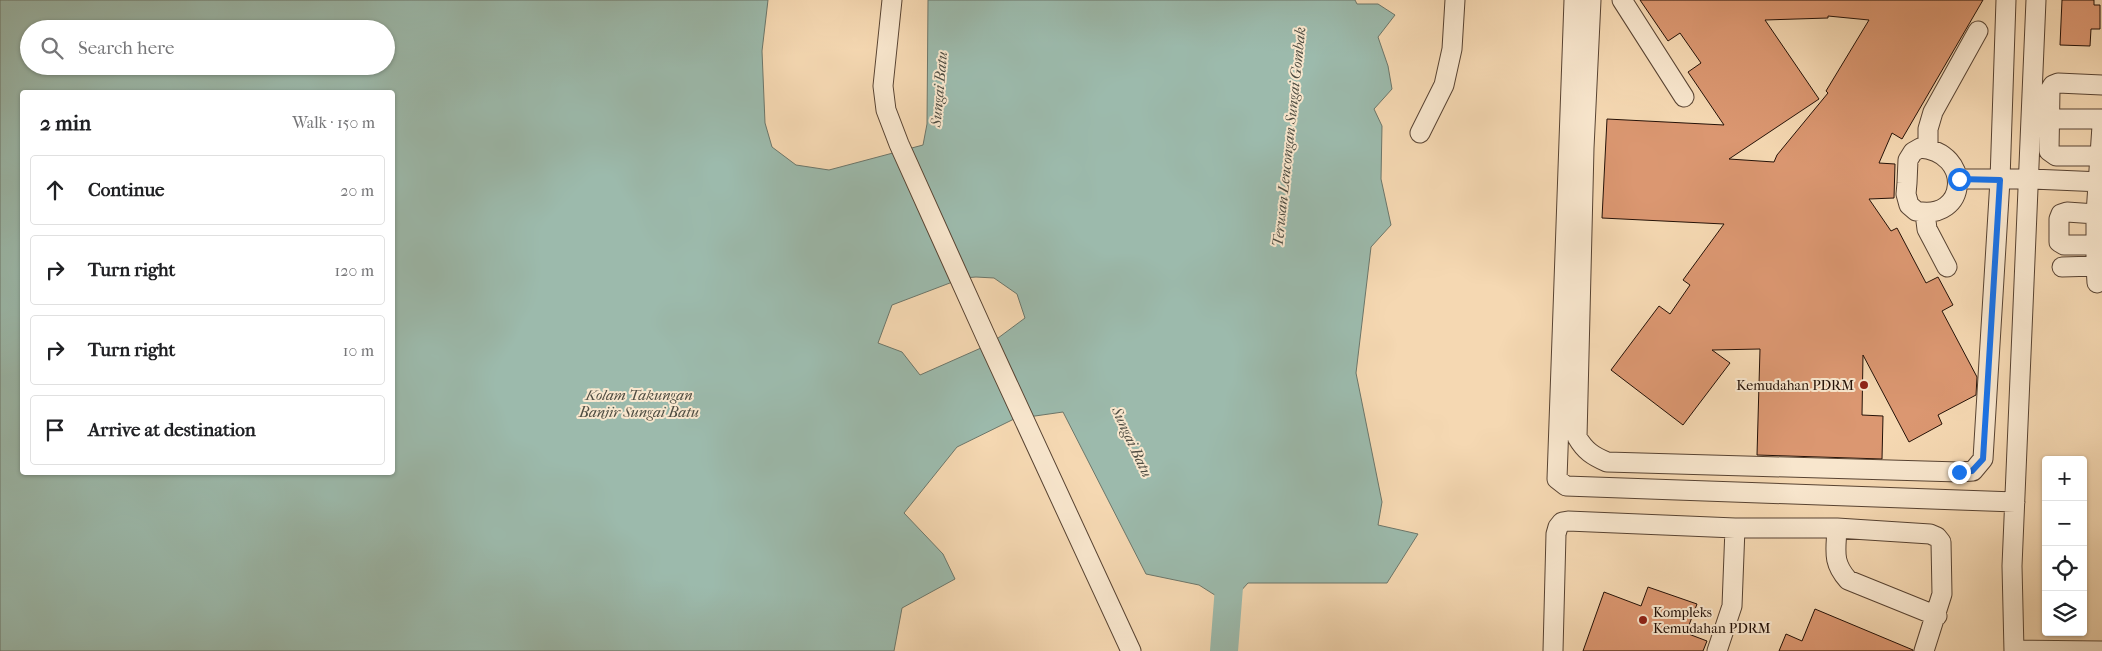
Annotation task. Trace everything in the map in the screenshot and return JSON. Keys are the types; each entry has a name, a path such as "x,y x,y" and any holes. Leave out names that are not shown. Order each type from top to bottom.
{"lane":[{"path":"892,0 883,97 899,144 1131,651"},
{"path":"1420,133 1444,85 1452,49 1455,0"},
{"path":"1574,0 1557,478 1566,486 2015,502"},
{"path":"1591,0 1584,168 1577,437 1583,448 1592,456 1607,462 1959,472 1972,471 1983,459 2000,180 2006,0"},
{"path":"1622,0 1684,97"},
{"path":"2036,0 2030,178 2012,566 2014,650 2102,651"},
{"path":"1928,149 1928,129 1932,112 1978,31"},
{"path":"2101,156 2056,156 2049,151 2049,119 2050,90 2053,84 2102,85"},
{"path":"2049,119 2102,119"},
{"path":"2062,267 2098,272 2096,214 2100,182 2102,126"},
{"path":"1920,148 1937,150 1956,170 1959,179 1952,199 1946,207 1936,212 1925,213 1916,211 1910,205 1906,194 1908,160 1912,152 1920,148"},
{"path":"1959,179 2000,180 2030,178 2100,182"},
{"path":"2096,214 2067,212 2062,214 2060,219 2060,242 2064,245 2097,245"},
{"path":"1925,213 1927,229 1947,267"},
{"path":"1553,651 1556,534 1562,522 1735,528 1837,528 1921,532 1937,537 1941,542 1942,594 1937,616 1924,651"},
{"path":"1717,651 1732,606 1735,528"},
{"path":"1837,528 1836,558 1838,570 1848,580 1937,616"}],"water":[{"name":"Kolam Takungan Banjir Sungai Batu","path":"0,0 768,0 762,51 765,123 772,147 796,165 829,170 923,145 927,124 928,0 1355,0 1357,4 1378,4 1395,15 1378,37 1388,66 1392,89 1374,109 1382,126 1381,179 1391,225 1371,247 1356,373 1382,502 1378,525 1418,534 1387,583 1248,583 1229,604 1199,585 1146,574 1063,412 1014,419 957,447 904,513 943,554 955,579 902,608 894,651 0,651","holes":["963,278 994,278 1017,294 1025,318 990,344 920,375 902,352 878,343 892,305"]}],"building":[{"path":"1640,0 1983,0 1902,139 1892,133 1879,163 1895,164 1894,198 1869,199 1891,231 1897,228 1926,283 1938,277 1953,305 1942,311 1977,377 1976,395 1938,415 1942,424 1909,442 1863,355 1862,415 1883,416 1882,459 1757,455 1760,349 1712,350 1730,363 1683,425 1611,370 1659,306 1670,314 1690,285 1683,280 1724,224 1602,218 1607,119 1724,125 1688,72 1701,63 1680,33 1668,41","holes":["1828,16 1869,20 1826,91 1828,93 1777,155 1774,162 1729,159 1819,99 1765,20 1828,18"]},
{"path":"2062,0 2094,0 2094,5 2100,5 2100,29 2091,29 2090,46 2060,45"},
{"name":"Kompleks Kemudahan PDRM","path":"1648,587 1697,604 1686,633 1707,641 1703,651 1583,651 1604,592 1641,606"},
{"name":"Kompleks Kemudahan PDRM","path":"1815,609 1913,651 1779,651 1786,634 1802,641"}],"waterway":[{"name":"Sungai Batu","path":"1215,574 1229,587 1224,651"}],"place":[{"name":"Kemudahan PDRM","path":"1864,385"},
{"name":"Kompleks Kemudahan PDRM","path":"1643,620"}],"route":[{"path":"1959,179 2000,180 1983,459 1972,471 1959,472"}],"water label":[{"name":"Terusan Lencongan Sungai Gombak","path":"1289,137"}]}
